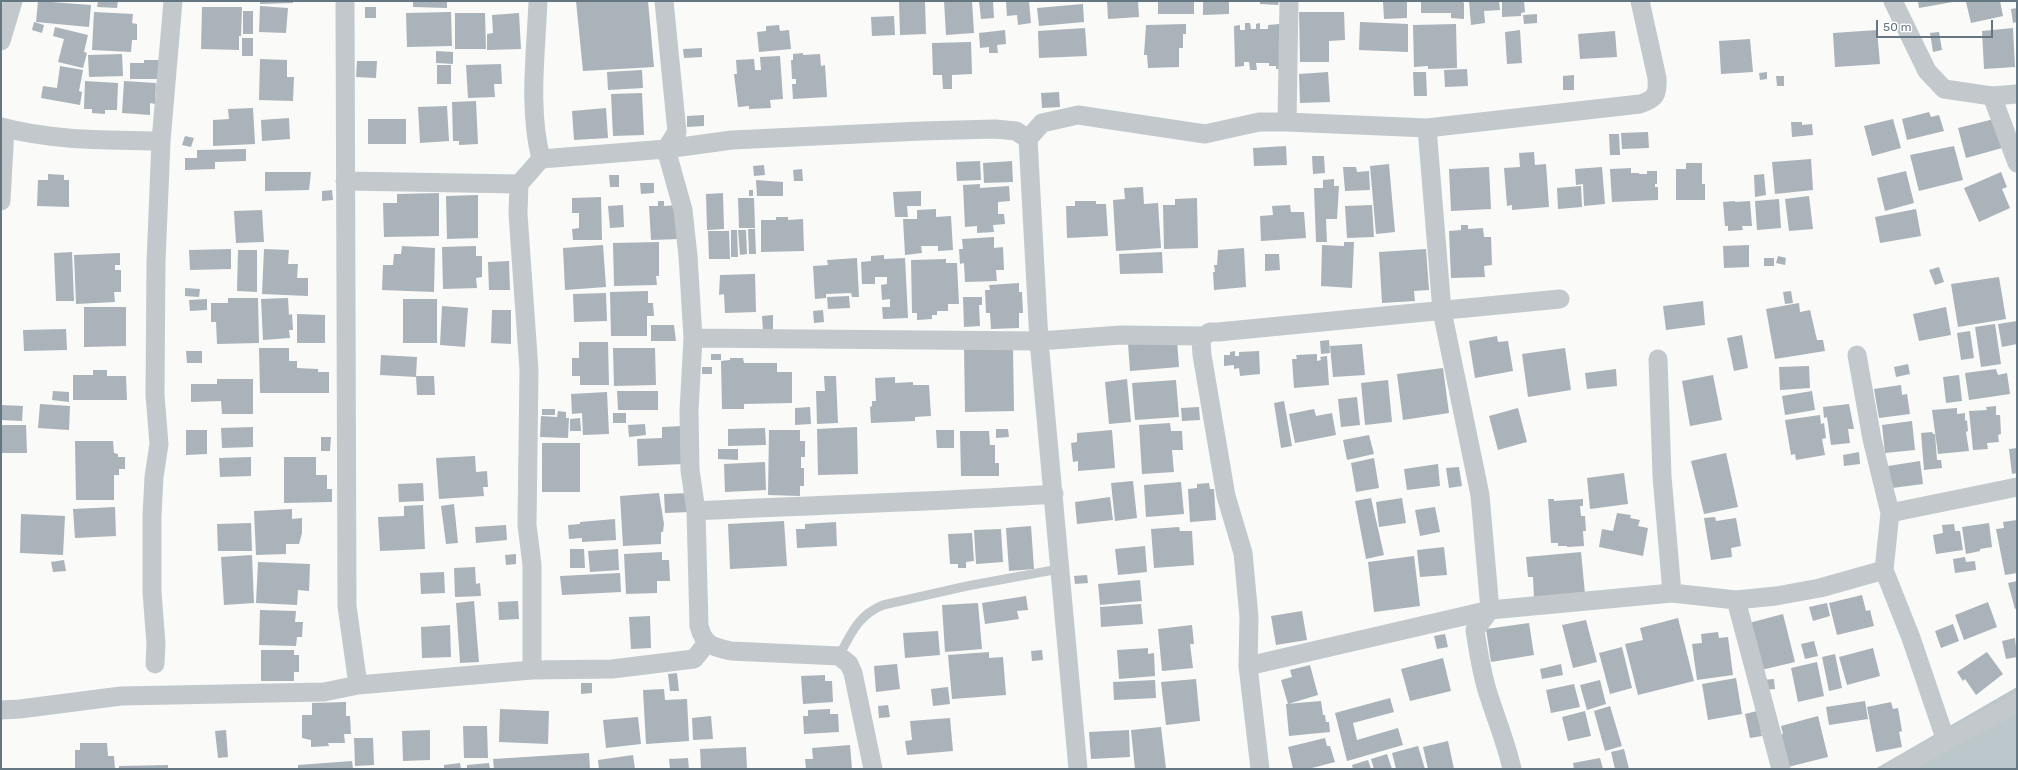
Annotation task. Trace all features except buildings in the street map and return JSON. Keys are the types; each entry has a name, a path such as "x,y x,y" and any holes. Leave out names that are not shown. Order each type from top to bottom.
{"street":[{"path":"1,40 13,1"},
{"path":"155,664 156,644 152,592 152,516 154,477 159,444 155,372 156,262 161,141 173,1"},
{"path":"345,1 347,606 358,685"},
{"path":"538,1 534,105 536,139 540,159"},
{"path":"664,1 677,132 666,149 683,210 688,256 693,338 689,418 690,470 696,511 699,626 702,637 716,648 731,651 839,656 849,664 853,673 874,769"},
{"path":"1287,122 1289,1"},
{"path":"1078,769 1039,341 1028,139 1042,123 1078,115 1205,134 1259,122 1427,128 1640,104 1652,100 1658,90 1657,78 1640,1"},
{"path":"1893,1 1927,71 1944,89 1992,96 2017,94"},
{"path":"1992,96 2017,163"},
{"path":"1,201 3,127 28,133 57,136 104,140 161,141"},
{"path":"1427,128 1442,311 1480,495 1490,610 1475,630 1479,659 1487,690 1509,754 1512,769"},
{"path":"532,670 532,565 527,525 528,370 520,267 518,214 519,184 540,159 666,149 732,140 996,129 1016,131 1028,139"},
{"path":"345,181 519,184"},
{"path":"693,338 1039,341 1122,335 1204,336 1218,332 1560,299"},
{"path":"1204,336 1202,341 1202,355 1226,496 1243,553 1249,617 1248,666 1260,769"},
{"path":"1857,355 1872,439 1890,513 1884,570 1911,638 1946,741"},
{"path":"1658,359 1662,476 1672,593"},
{"path":"1890,513 2017,487"},
{"path":"696,511 841,503 944,501 1054,494"},
{"path":"1248,666 1490,610 1672,593 1736,600 1776,596 1820,588 1884,570"},
{"path":"1736,600 1781,769"},
{"path":"1,710 20,709 121,696 324,692 358,685 532,670 612,669 694,659 707,642"},
{"path":"1894,769 2017,703"}],"lane":[{"path":"839,656 858,623 863,616 872,609 883,605 967,586 1059,569"}],"shaded area":[{"path":"2017,687 2017,769 1875,769"}]}
